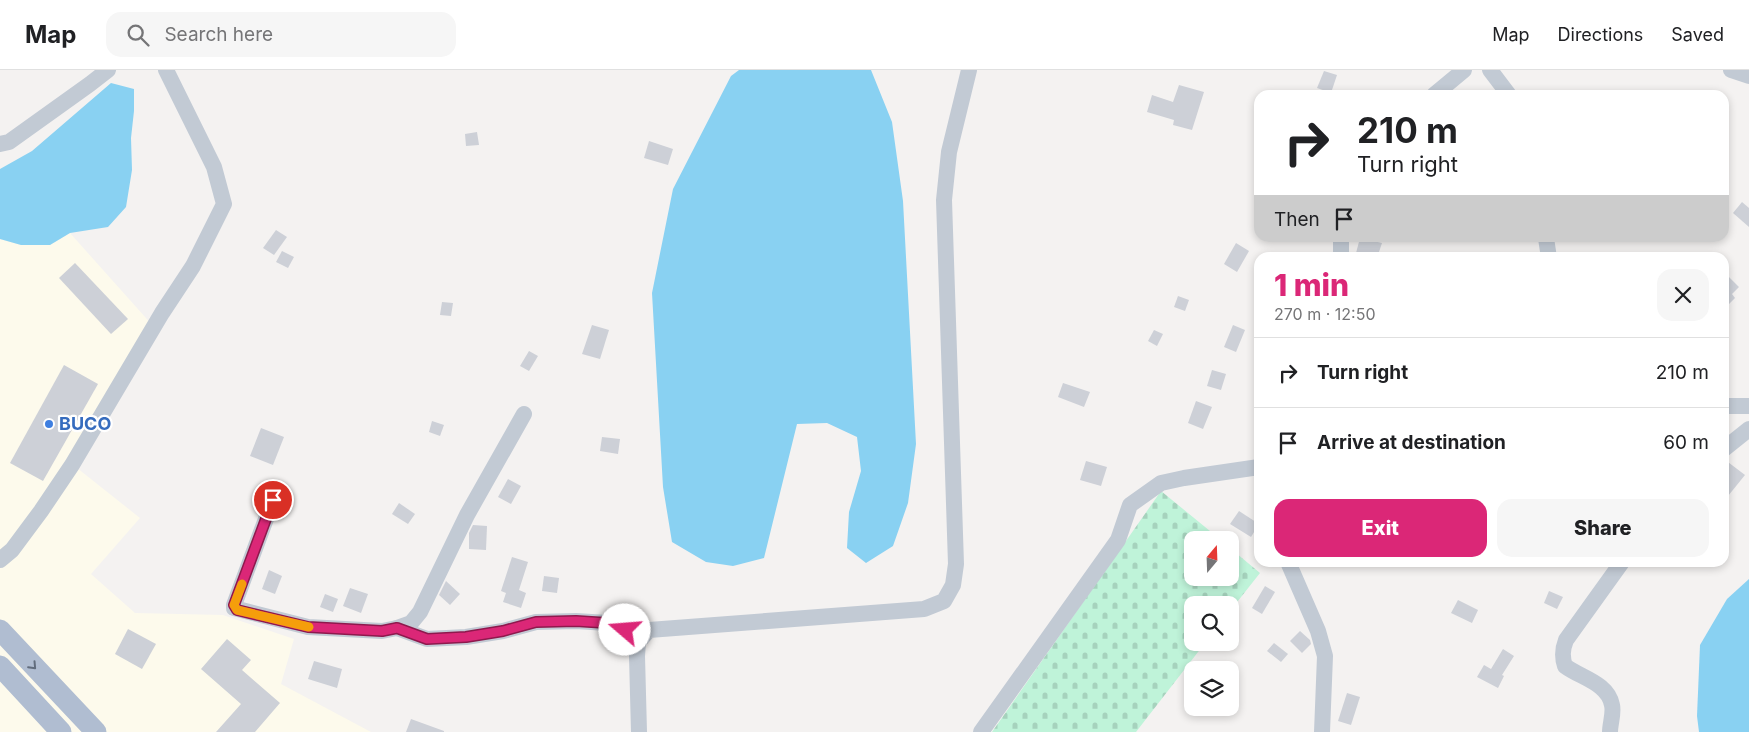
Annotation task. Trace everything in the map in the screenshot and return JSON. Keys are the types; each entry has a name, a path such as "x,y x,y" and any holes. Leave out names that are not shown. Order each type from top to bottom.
{"main road":[{"path":"0,630 96,732"},
{"path":"0,666 61,732"}],"street":[{"path":"0,144 9,142 108,70"},
{"path":"0,560 12,550 72,464 162,313 193,266 224,204 214,167 166,70"},
{"path":"639,732 636,656 638,642 649,630 924,609 944,601 953,585 956,564 944,200 949,152 969,70"},
{"path":"1440,90 1464,70"},
{"path":"1490,70 1505,90"},
{"path":"1731,70 1749,76"},
{"path":"1729,406 1749,406"},
{"path":"273,500 234,608 308,627 382,631 397,628 411,623 420,612 467,515 524,414"},
{"path":"1729,445 1749,430"},
{"path":"981,732 1118,540 1130,506 1161,483 1254,468"},
{"path":"1290,567 1318,631 1325,656 1322,732"},
{"path":"1610,732 1613,706 1608,695 1601,687 1565,666 1562,658 1562,649 1566,640 1618,567"},
{"path":"397,628 427,639 466,637 503,631 536,622 576,621 607,623 625,630 638,642"}],"shaded area":[{"path":"70,233 154,327 72,464 140,518 91,574 135,613 223,615 294,639 281,684 371,732 0,732 0,239 21,245 50,245"}],"green space":[{"path":"1161,491 1210,531 1184,531 1184,586 1239,586 1239,556 1260,573 1239,600 1239,596 1184,596 1184,651 1199,651 1191,661 1184,661 1184,670 1136,732 992,732"}],"water":[{"path":"739,70 871,70 892,122 903,201 916,444 908,503 893,546 866,563 847,548 849,512 861,471 857,437 827,423 797,424 764,558 733,566 706,562 672,542 663,487 652,293 673,189 731,76"},
{"path":"111,83 134,89 131,138 132,170 126,207 108,227 70,233 50,245 21,245 0,239 0,169 32,151"},
{"path":"1749,579 1749,732 1699,732 1697,716 1700,645 1727,599"}],"building":[{"path":"1324,71 1337,75 1332,90 1317,88"},
{"path":"1179,85 1204,92 1192,130 1173,125 1174,120 1147,112 1152,95 1173,102"},
{"path":"477,132 479,145 466,146 465,134"},
{"path":"649,141 673,149 668,165 644,158"},
{"path":"1742,202 1749,208 1749,227 1733,213"},
{"path":"276,230 287,237 274,255 263,248"},
{"path":"1359,242 1382,243 1379,252 1356,252"},
{"path":"1236,243 1249,251 1237,272 1224,264"},
{"path":"282,251 294,257 288,268 276,262"},
{"path":"75,263 128,319 111,334 59,278"},
{"path":"1729,277 1739,287 1732,294 1735,298 1729,304"},
{"path":"1178,296 1189,300 1185,311 1174,307"},
{"path":"442,302 453,303 451,316 440,315"},
{"path":"592,325 609,330 600,359 582,354"},
{"path":"1233,325 1245,330 1236,352 1224,347"},
{"path":"1154,330 1163,334 1157,346 1148,341"},
{"path":"529,351 538,356 529,371 520,366"},
{"path":"64,365 98,384 43,481 10,463"},
{"path":"1212,370 1226,374 1221,390 1207,386"},
{"path":"1063,383 1090,392 1084,407 1058,397"},
{"path":"1196,401 1212,407 1203,429 1188,423"},
{"path":"432,421 444,425 440,436 429,432"},
{"path":"261,428 284,437 273,465 250,456"},
{"path":"602,437 620,439 618,454 600,451"},
{"path":"1086,461 1107,467 1101,486 1080,480"},
{"path":"1729,463 1745,475 1729,495"},
{"path":"508,479 521,486 511,504 498,497"},
{"path":"399,503 415,514 408,524 392,514"},
{"path":"1239,511 1254,521 1254,532 1251,537 1230,524"},
{"path":"473,525 487,526 486,550 469,549 469,533"},
{"path":"512,557 528,562 519,590 526,593 521,608 503,602 506,593 501,591"},
{"path":"269,570 282,576 275,594 262,589"},
{"path":"544,576 559,578 557,593 542,591"},
{"path":"446,581 460,594 450,605 439,595"},
{"path":"1265,586 1275,592 1262,614 1252,608"},
{"path":"350,588 368,594 361,613 343,606"},
{"path":"1549,591 1563,597 1557,609 1544,603"},
{"path":"325,594 338,599 333,612 320,607"},
{"path":"1458,600 1478,610 1472,623 1451,613"},
{"path":"128,629 156,644 142,669 115,654"},
{"path":"1300,631 1310,640 1311,644 1302,653 1290,641"},
{"path":"227,639 251,660 242,670 280,703 255,732 216,732 241,704 201,669"},
{"path":"1274,643 1288,654 1281,662 1267,651"},
{"path":"1503,649 1514,656 1502,675 1504,676 1498,688 1477,677 1484,665 1491,669"},
{"path":"314,661 342,669 337,688 308,679"},
{"path":"1347,693 1360,697 1351,725 1338,721"},
{"path":"411,719 444,731 444,732 406,732"}],"slow traffic":[{"path":"242,584 234,605 234,608 237,610 309,627"}],"place":[{"name":"BUCO","path":"49,424"}],"route":[{"path":"273,500 234,605 234,608 237,610 308,627 382,631 397,628 427,639 466,637 503,631 536,622 576,621 607,623 625,630"}]}
